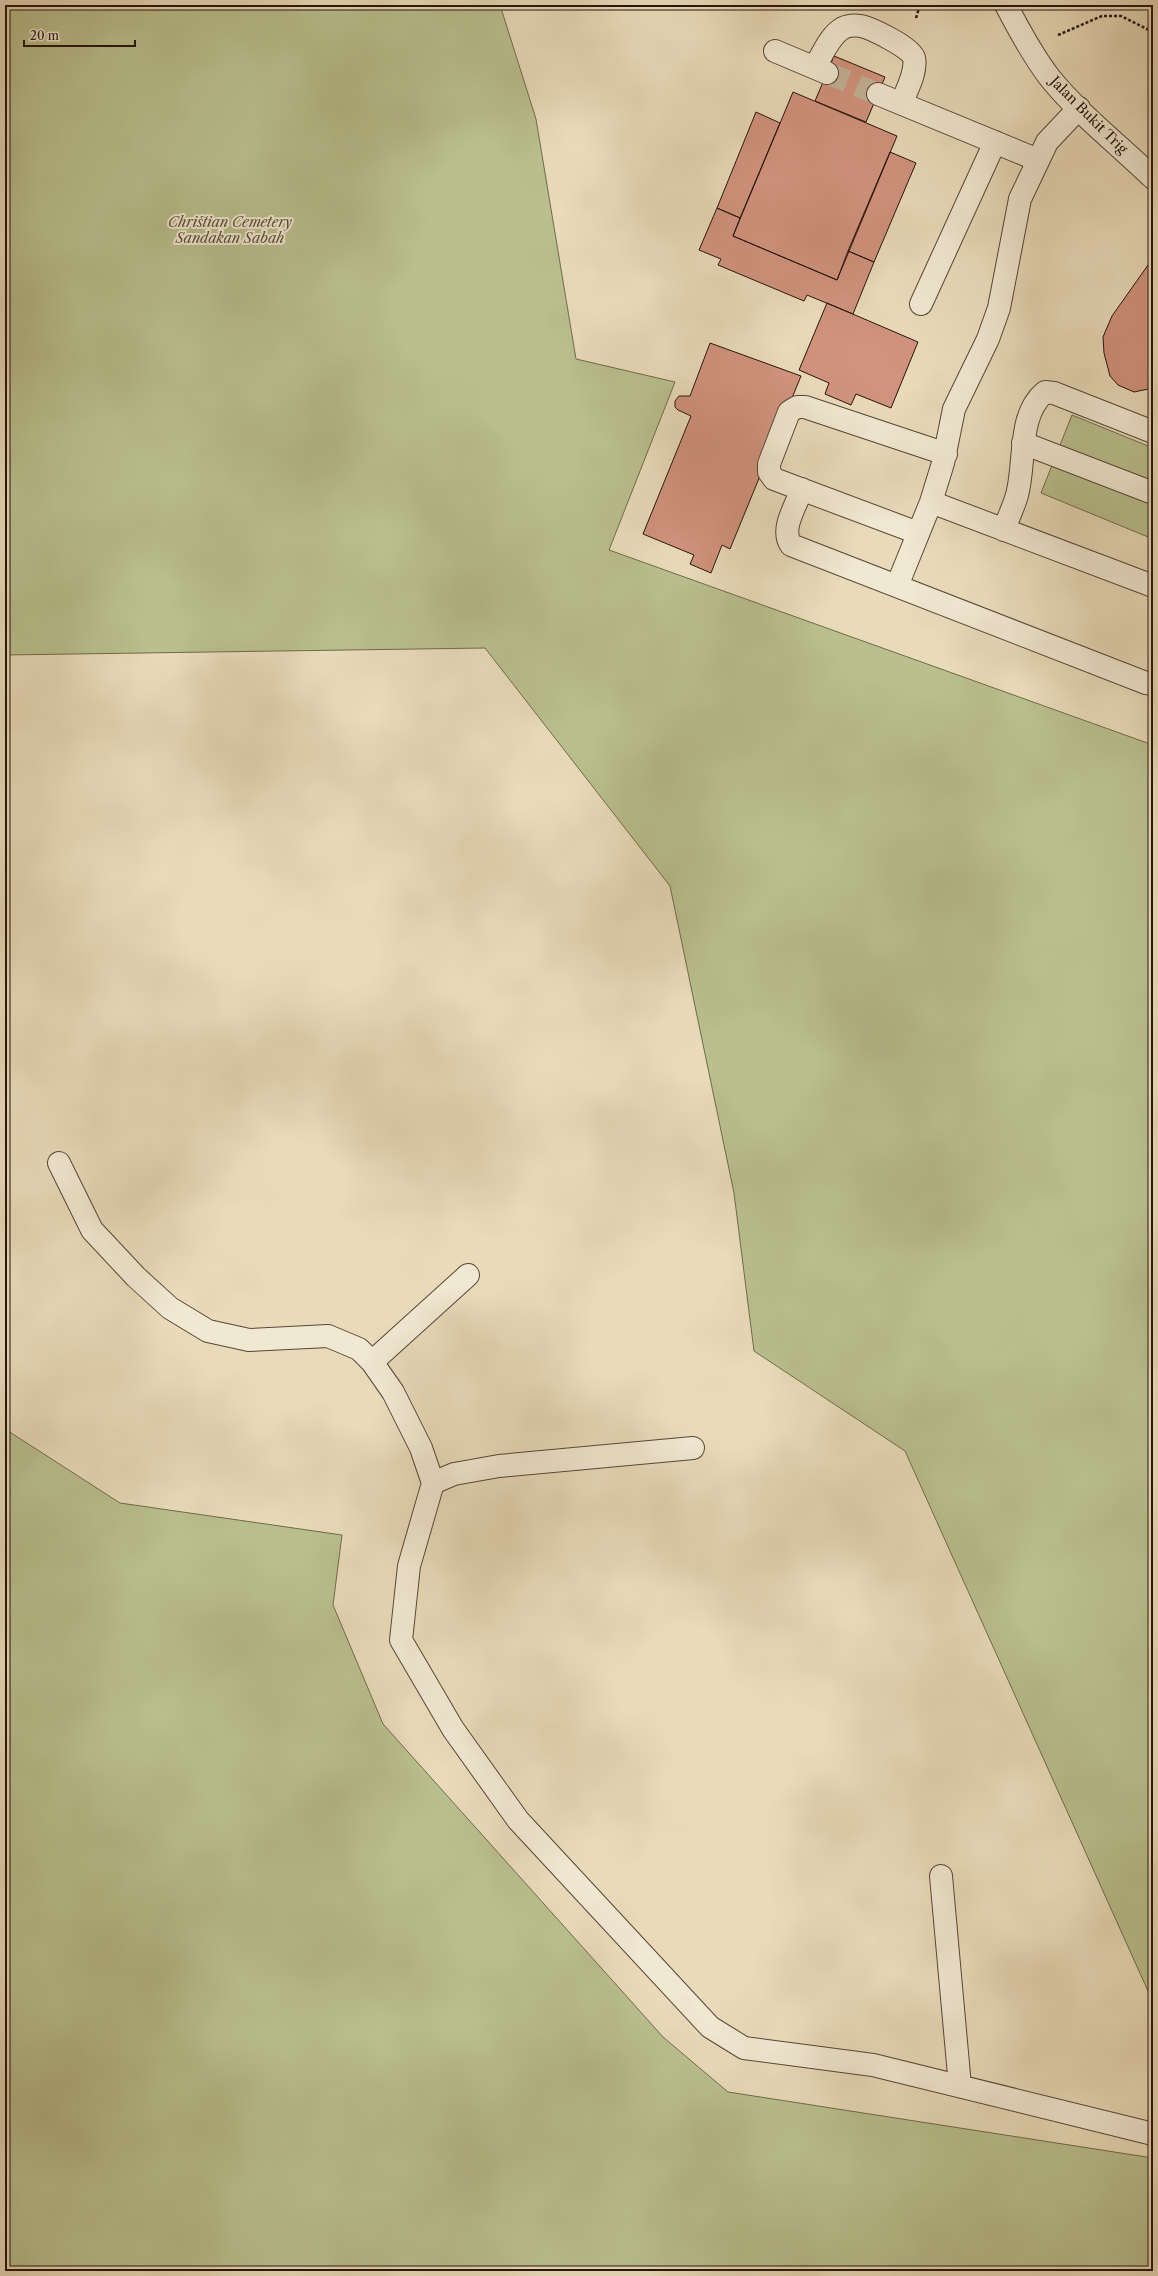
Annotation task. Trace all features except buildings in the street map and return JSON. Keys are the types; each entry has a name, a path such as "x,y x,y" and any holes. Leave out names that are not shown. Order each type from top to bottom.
{"street":[{"name":"Jalan Bukit Trig","path":"1006,5 1020,33 1050,78 1153,178"},
{"path":"775,51 821,70 835,34 843,28 854,25 863,26 907,48 914,57 914,69 902,102"},
{"path":"878,94 902,102 1038,160"},
{"path":"896,586 930,502 946,454 954,409 988,339 1000,308 1020,199 1047,142 1080,108"},
{"path":"921,304 995,142"},
{"path":"1004,530 1017,494 1028,422 1038,398 1045,392 1054,393 1153,432"},
{"path":"918,533 774,479 769,472 769,464 790,412 797,407 805,407 946,454"},
{"path":"1024,443 1153,493"},
{"path":"802,489 786,531 787,539 791,545 1146,683 1153,684"},
{"path":"930,502 1153,586"},
{"path":"59,1163 92,1230 136,1277 170,1308 208,1331 249,1340 328,1336 359,1349 372,1362 393,1392 421,1448 433,1483 409,1566 401,1640 453,1729 518,1820 710,2027 744,2048 873,2065 1153,2134"},
{"path":"372,1362 468,1275"},
{"path":"433,1483 454,1474 499,1466 693,1448"},
{"path":"940,1876 960,2086"}],"path":[{"path":"1031,48 1102,16 1121,16 1153,32"}],"green space":[{"name":"Christian Cemetery Sandakan Sabah","path":"5,5 500,5 536,119 576,359 675,382 609,550 1153,745 1153,1990 1148,1991 905,1451 754,1351 734,1193 670,886 485,648 5,655"},
{"path":"1072,415 1153,448 1153,539 1041,493"},
{"path":"5,1429 120,1503 342,1535 333,1605 383,1724 663,2037 728,2092 1153,2158 1153,2271 5,2271"}],"tunnel":[{"path":"827,73 878,94"}]}
